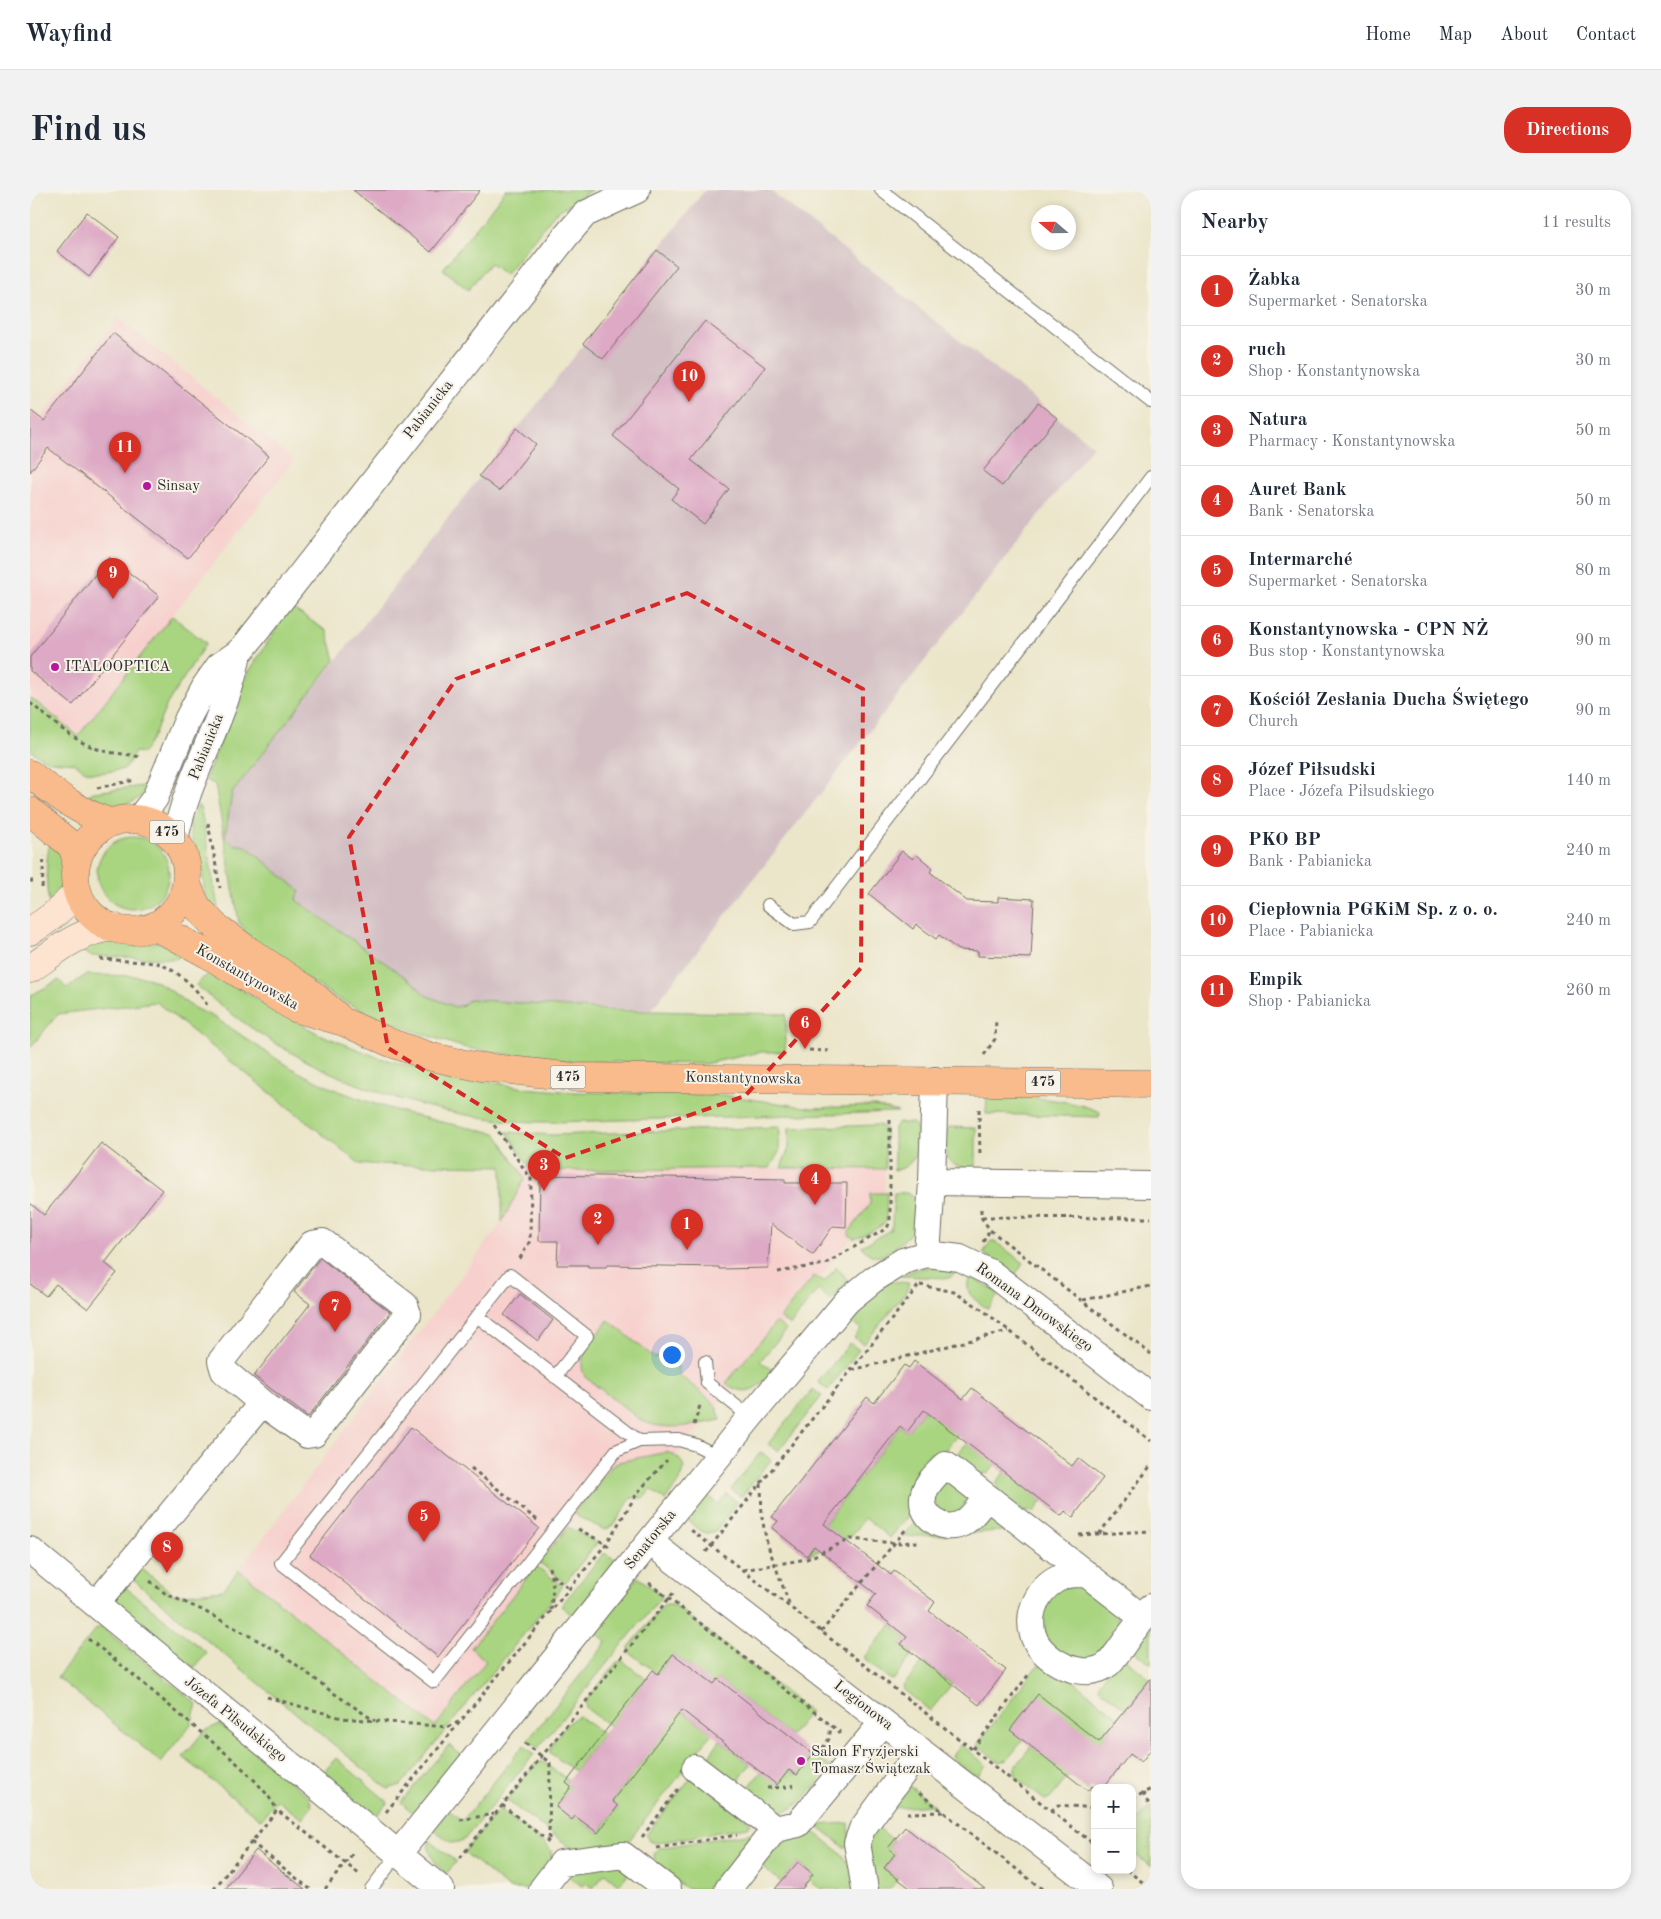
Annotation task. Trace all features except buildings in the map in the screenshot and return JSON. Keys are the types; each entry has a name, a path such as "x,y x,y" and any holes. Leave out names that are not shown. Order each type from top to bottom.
{"main road":[{"name":"475","path":"30,774 54,793 89,815 109,822 119,818 139,819 163,829 176,840 185,857 188,868 188,887 182,902 168,919 154,927 137,930 113,927 100,923 90,914 76,892"},
{"path":"30,811 72,846 77,861"},
{"path":"76,892 77,861 87,840 95,831 109,822"},
{"name":"Konstantynowska","path":"188,887 197,907 215,926 306,989 344,1022"},
{"name":"Konstantynowska","path":"154,927 209,955 295,1008 344,1022 391,1044 432,1057 474,1066 573,1077 1148,1081"}],"street":[{"name":"Pabianicka","path":"139,819 155,798 188,718 205,686 219,666 238,653 585,214 638,190"},
{"name":"Pabianicka","path":"176,840 179,820 187,794 230,690 238,653"},
{"path":"30,932 54,915 76,892"},
{"path":"30,969 86,933 98,928 113,927"},
{"path":"927,1254 932,1182 935,1080"},
{"path":"932,1182 1151,1185"},
{"path":"323,1242 405,1305 408,1314 314,1434 307,1435 262,1403 224,1371 221,1360 312,1244 323,1242"},
{"name":"Senatorska","path":"398,1854 718,1456 847,1301 874,1279 903,1261 927,1254"},
{"name":"Romana Dmowskiego","path":"927,1254 960,1258 990,1273 1151,1397"},
{"path":"96,1604 262,1403"},
{"path":"987,1497 969,1519 953,1526 944,1526 936,1523 930,1518 924,1508 923,1501 924,1492 929,1484 946,1465 1087,1574 1147,1613 1108,1664 1093,1672 1078,1672 1045,1653 1034,1636 1031,1616 1036,1600 1047,1586 1065,1576 1087,1574"},
{"name":"Legionowa","path":"650,1542 1099,1889"},
{"name":"Józefa Piłsudskiego","path":"32,1554 96,1604 440,1889"},
{"path":"728,1889 775,1829 798,1824 883,1722"},
{"path":"865,1889 857,1842 862,1829 920,1750"},
{"path":"695,1768 775,1829"},
{"path":"542,1889 562,1863 626,1854 668,1889"}],"lane":[{"path":"881,190 1151,402"},
{"path":"768,905 794,924 810,922 1151,477"},
{"path":"555,1377 588,1336 510,1275 281,1563 434,1682 616,1451 639,1441 679,1440 696,1445 718,1456"},
{"path":"478,1317 639,1441"},
{"path":"705,1362 707,1383 750,1417"},
{"path":"372,1887 398,1854"}],"path":[{"path":"30,703 78,741 102,751 125,753 139,757"},
{"path":"93,789 141,778"},
{"path":"206,815 221,893"},
{"path":"42,890 44,852"},
{"path":"91,958 157,963 165,966 198,991 207,1005"},
{"path":"980,1062 995,1039 996,1020"},
{"path":"778,1272 825,1264 887,1228 890,1222 890,1118"},
{"path":"494,1125 531,1179 530,1241"},
{"path":"981,1217 1151,1218"},
{"path":"990,1230 1151,1354"},
{"path":"874,1279 954,1292 980,1308 1151,1441"},
{"path":"1082,1300 1151,1286"},
{"path":"851,1371 1009,1331"},
{"path":"325,1889 606,1544 638,1492 672,1454"},
{"path":"1099,1534 1151,1465"},
{"path":"471,1468 543,1525 571,1525 606,1544 629,1568 861,1748"},
{"path":"761,1483 762,1518 767,1543 790,1607"},
{"path":"822,1632 924,1508"},
{"path":"672,1515 1091,1842"},
{"path":"742,1570 807,1559 850,1539 895,1543"},
{"path":"544,1542 553,1587 551,1611"},
{"path":"129,1564 166,1594 202,1610 282,1653 332,1692 375,1721"},
{"path":"543,1569 569,1589"},
{"path":"88,1639 125,1666 242,1769 272,1801 277,1810 372,1887"},
{"path":"973,1749 1045,1653"},
{"path":"267,1697 342,1718 447,1727 461,1720"},
{"path":"502,1805 549,1842 550,1763 525,1743"},
{"path":"626,1854 695,1768"},
{"path":"899,1778 1042,1889"},
{"path":"761,1786 770,1789 789,1787 796,1784"},
{"path":"1136,1796 1151,1789"},
{"path":"1143,1793 1150,1807"},
{"path":"1051,1811 1058,1805 1091,1808"},
{"path":"214,1889 277,1810"},
{"path":"626,1854 775,1829"},
{"path":"251,1842 310,1889"},
{"path":"1133,1874 1151,1889"}],"highlighted area":[{"path":"687,593 863,689 861,968 745,1096 565,1158 388,1048 349,837 456,679"}],"shaded area":[{"path":"705,190 769,190 1093,446 651,1010 463,1005 455,1007 425,995 415,984 296,899 299,891 246,846 233,844 224,837 232,793"},
{"path":"118,318 294,460 78,736 30,697 30,408 41,416"},
{"path":"502,1166 885,1169 884,1198 675,1458 613,1469 471,1648 486,1661 435,1727 239,1570 502,1222"}],"green space":[{"path":"506,190 591,190 554,214 505,275 490,263 468,290 443,269"},
{"path":"290,607 327,631 335,660 232,793 225,837 233,844 246,846 300,891 296,900 415,984 425,995 455,1007 463,1005 470,999 603,1010 786,1014 785,1052 761,1052 704,1064 570,1061 503,1054 462,1047 375,1016 335,997 240,935 244,928 239,923 215,784 205,780 247,675"},
{"path":"172,616 206,643 167,704 154,735 143,753 135,752 125,769 96,773 86,771 73,763 47,760 30,750 30,697 78,736"},
{"path":"151,786 129,804 116,808 102,807 84,797 94,792"},
{"path":"198,805 201,810 218,908 216,914 205,895 202,869 191,836 190,825"},
{"path":"52,837 62,857 66,872 62,887 50,906 46,872"},
{"path":"133,837 153,843 163,853 169,873 163,893 153,903 133,909 113,903 103,893 97,873 103,853 113,843"},
{"path":"107,939 136,944 157,942 184,952 174,959 91,956 76,948"},
{"path":"211,971 268,1006 319,1034 377,1057 420,1069 524,1088 574,1092 722,1095 812,1108 874,1106 898,1112 555,1122 508,1121 459,1114 377,1092 300,1058 229,1012 196,985"},
{"path":"86,975 133,976 154,980 194,1008 215,1018 283,1063 330,1087 400,1111 496,1133 525,1178 502,1222 502,1166 360,1164 156,1002 58,1014 30,1048 30,996 59,980 66,988"},
{"path":"987,1096 1029,1097 1059,1101 1088,1107 1100,1112 1099,1117 986,1114"},
{"path":"899,1123 913,1123 919,1137 919,1145 913,1159 908,1164 894,1170 894,1127"},
{"path":"879,1125 885,1128 885,1169 781,1168 789,1147 789,1128"},
{"path":"780,1127 779,1152 770,1168 532,1171 507,1132 552,1135"},
{"path":"949,1127 976,1128 976,1168 957,1166 949,1160 946,1155 945,1142"},
{"path":"870,1193 887,1193 886,1222 867,1234 853,1238 849,1235 849,1232 870,1204"},
{"path":"894,1193 906,1193 914,1197 917,1201 919,1212 917,1223 910,1234 892,1249 881,1256 872,1255 862,1246 890,1230"},
{"path":"991,1241 994,1241 1024,1263 1015,1275 983,1253"},
{"path":"936,1266 949,1267 958,1271 949,1278 901,1276 917,1269"},
{"path":"837,1267 849,1282 830,1300 818,1290 790,1325 780,1318 814,1276 824,1282"},
{"path":"970,1276 999,1294 988,1309 971,1296 968,1287"},
{"path":"890,1281 909,1283 906,1292 864,1344 854,1338 861,1329 848,1319 858,1306"},
{"path":"608,1320 655,1358 669,1350 674,1352 680,1376 710,1399 716,1406 721,1420 671,1427 651,1424 642,1421 585,1377 582,1369 584,1354"},
{"path":"776,1322 786,1330 760,1361 773,1371 763,1382 746,1391 733,1388 726,1383"},
{"path":"850,1343 859,1350 828,1390 818,1382"},
{"path":"813,1389 822,1396 778,1451 768,1444"},
{"path":"924,1410 958,1434 919,1484 913,1510 890,1538 865,1518 851,1536 807,1556 826,1531 822,1527 900,1426 907,1432"},
{"path":"968,1442 996,1464 989,1473 975,1475 958,1460 959,1452"},
{"path":"667,1452 682,1462 684,1468 676,1487 665,1500 651,1489 644,1498 631,1498 614,1525 605,1530 577,1516 574,1512 612,1466 618,1462"},
{"path":"761,1452 771,1460 741,1497 731,1489"},
{"path":"1005,1471 1043,1501 1035,1511 1024,1512 998,1492 997,1482"},
{"path":"943,1479 968,1494 968,1500 957,1515 939,1513 931,1492"},
{"path":"705,1494 718,1504 727,1494 737,1502 714,1533 705,1533 686,1519"},
{"path":"982,1510 1021,1530 902,1537 917,1519"},
{"path":"568,1527 597,1543 565,1583 539,1562"},
{"path":"603,1554 616,1560 573,1616 561,1606"},
{"path":"138,1566 175,1595 223,1590 239,1570 435,1727 486,1661 471,1648 536,1566 563,1586 401,1785 388,1789 132,1579"},
{"path":"638,1577 662,1596 538,1748 528,1740 607,1642 594,1631"},
{"path":"1075,1579 1117,1608 1117,1629 1112,1641 1103,1651 1084,1660 1072,1659 1050,1648 1039,1613 1042,1601"},
{"path":"120,1583 207,1653 194,1668 117,1607 114,1599"},
{"path":"664,1605 674,1605 810,1712 790,1736 718,1679 709,1690 691,1667 673,1654 658,1674 630,1653 629,1647"},
{"path":"1151,1618 1151,1664 1131,1648"},
{"path":"891,1625 907,1637 901,1645 913,1654 895,1678 891,1680 865,1660 865,1656"},
{"path":"97,1628 102,1628 197,1704 191,1724 161,1762 57,1677"},
{"path":"1120,1657 1123,1657 1150,1679 1126,1709 1099,1688 1099,1683"},
{"path":"623,1661 646,1679 610,1726 586,1708 585,1702 617,1662"},
{"path":"923,1662 952,1684 930,1711 903,1689 904,1685"},
{"path":"1053,1664 1119,1718 1099,1742 1023,1740 1007,1760 999,1762 977,1745 1037,1666"},
{"path":"681,1710 712,1733 628,1842 577,1852 506,1800 537,1762 543,1762 568,1780 566,1783 571,1787 556,1807 572,1819 575,1816 598,1833 618,1807 612,1801"},
{"path":"579,1716 603,1734 575,1771 550,1753 553,1743 561,1731 570,1721"},
{"path":"220,1724 309,1797 312,1806 302,1819 277,1800 261,1820 183,1757 204,1731"},
{"path":"720,1740 750,1764 737,1783 732,1783 708,1764 707,1759"},
{"path":"961,1744 986,1765 976,1778 951,1758"},
{"path":"449,1745 461,1755 414,1814 401,1802"},
{"path":"524,1745 534,1754 463,1841 452,1843 433,1829 449,1810 462,1821"},
{"path":"1031,1746 1069,1775 1051,1798 1046,1801 1015,1777 1015,1767"},
{"path":"813,1754 831,1767 806,1797 791,1809 783,1812 770,1811 745,1792 761,1772 789,1770 797,1775"},
{"path":"336,1758 388,1802 375,1817 323,1773"},
{"path":"692,1776 751,1823 748,1827 656,1843 649,1841 646,1835"},
{"path":"903,1781 934,1805 890,1808"},
{"path":"1151,1806 1151,1866 1136,1855 1136,1823"},
{"path":"499,1809 546,1844 551,1851 552,1861 529,1889 509,1889 464,1852"},
{"path":"872,1822 894,1841 888,1848 895,1854 884,1868 898,1879 890,1889 871,1889 868,1830"},
{"path":"849,1823 850,1846 844,1847 817,1825"},
{"path":"809,1828 841,1853 853,1869 856,1889 821,1889 809,1880 813,1874 798,1862 781,1882 758,1863 786,1830"},
{"path":"752,1833 754,1835 748,1849 715,1889 687,1889 655,1866 654,1854 659,1848"},
{"path":"428,1839 456,1862 446,1874 433,1859"},
{"path":"618,1857 628,1874 619,1885 605,1873 593,1888 586,1883 582,1886 561,1870"}],"place":[{"name":"Ciepłownia PGKiM Sp. z o. o.","path":"689,402"},
{"name":"Empik","path":"125,473"},
{"name":"Sinsay","path":"147,486"},
{"name":"PKO BP","path":"113,599"},
{"name":"ITALOOPTICA","path":"55,667"},
{"name":"Konstantynowska - CPN NŻ","path":"805,1049"},
{"name":"Natura","path":"544,1191"},
{"name":"Auret Bank","path":"815,1205"},
{"name":"ruch","path":"598,1245"},
{"name":"Żabka","path":"687,1250"},
{"name":"Kościół Zesłania Ducha Świętego","path":"335,1332"},
{"name":"Intermarché","path":"424,1542"},
{"name":"Józef Piłsudski","path":"167,1573"},
{"name":"Salon Fryzjerski Tomasz Świątczak","path":"801,1761"}]}
